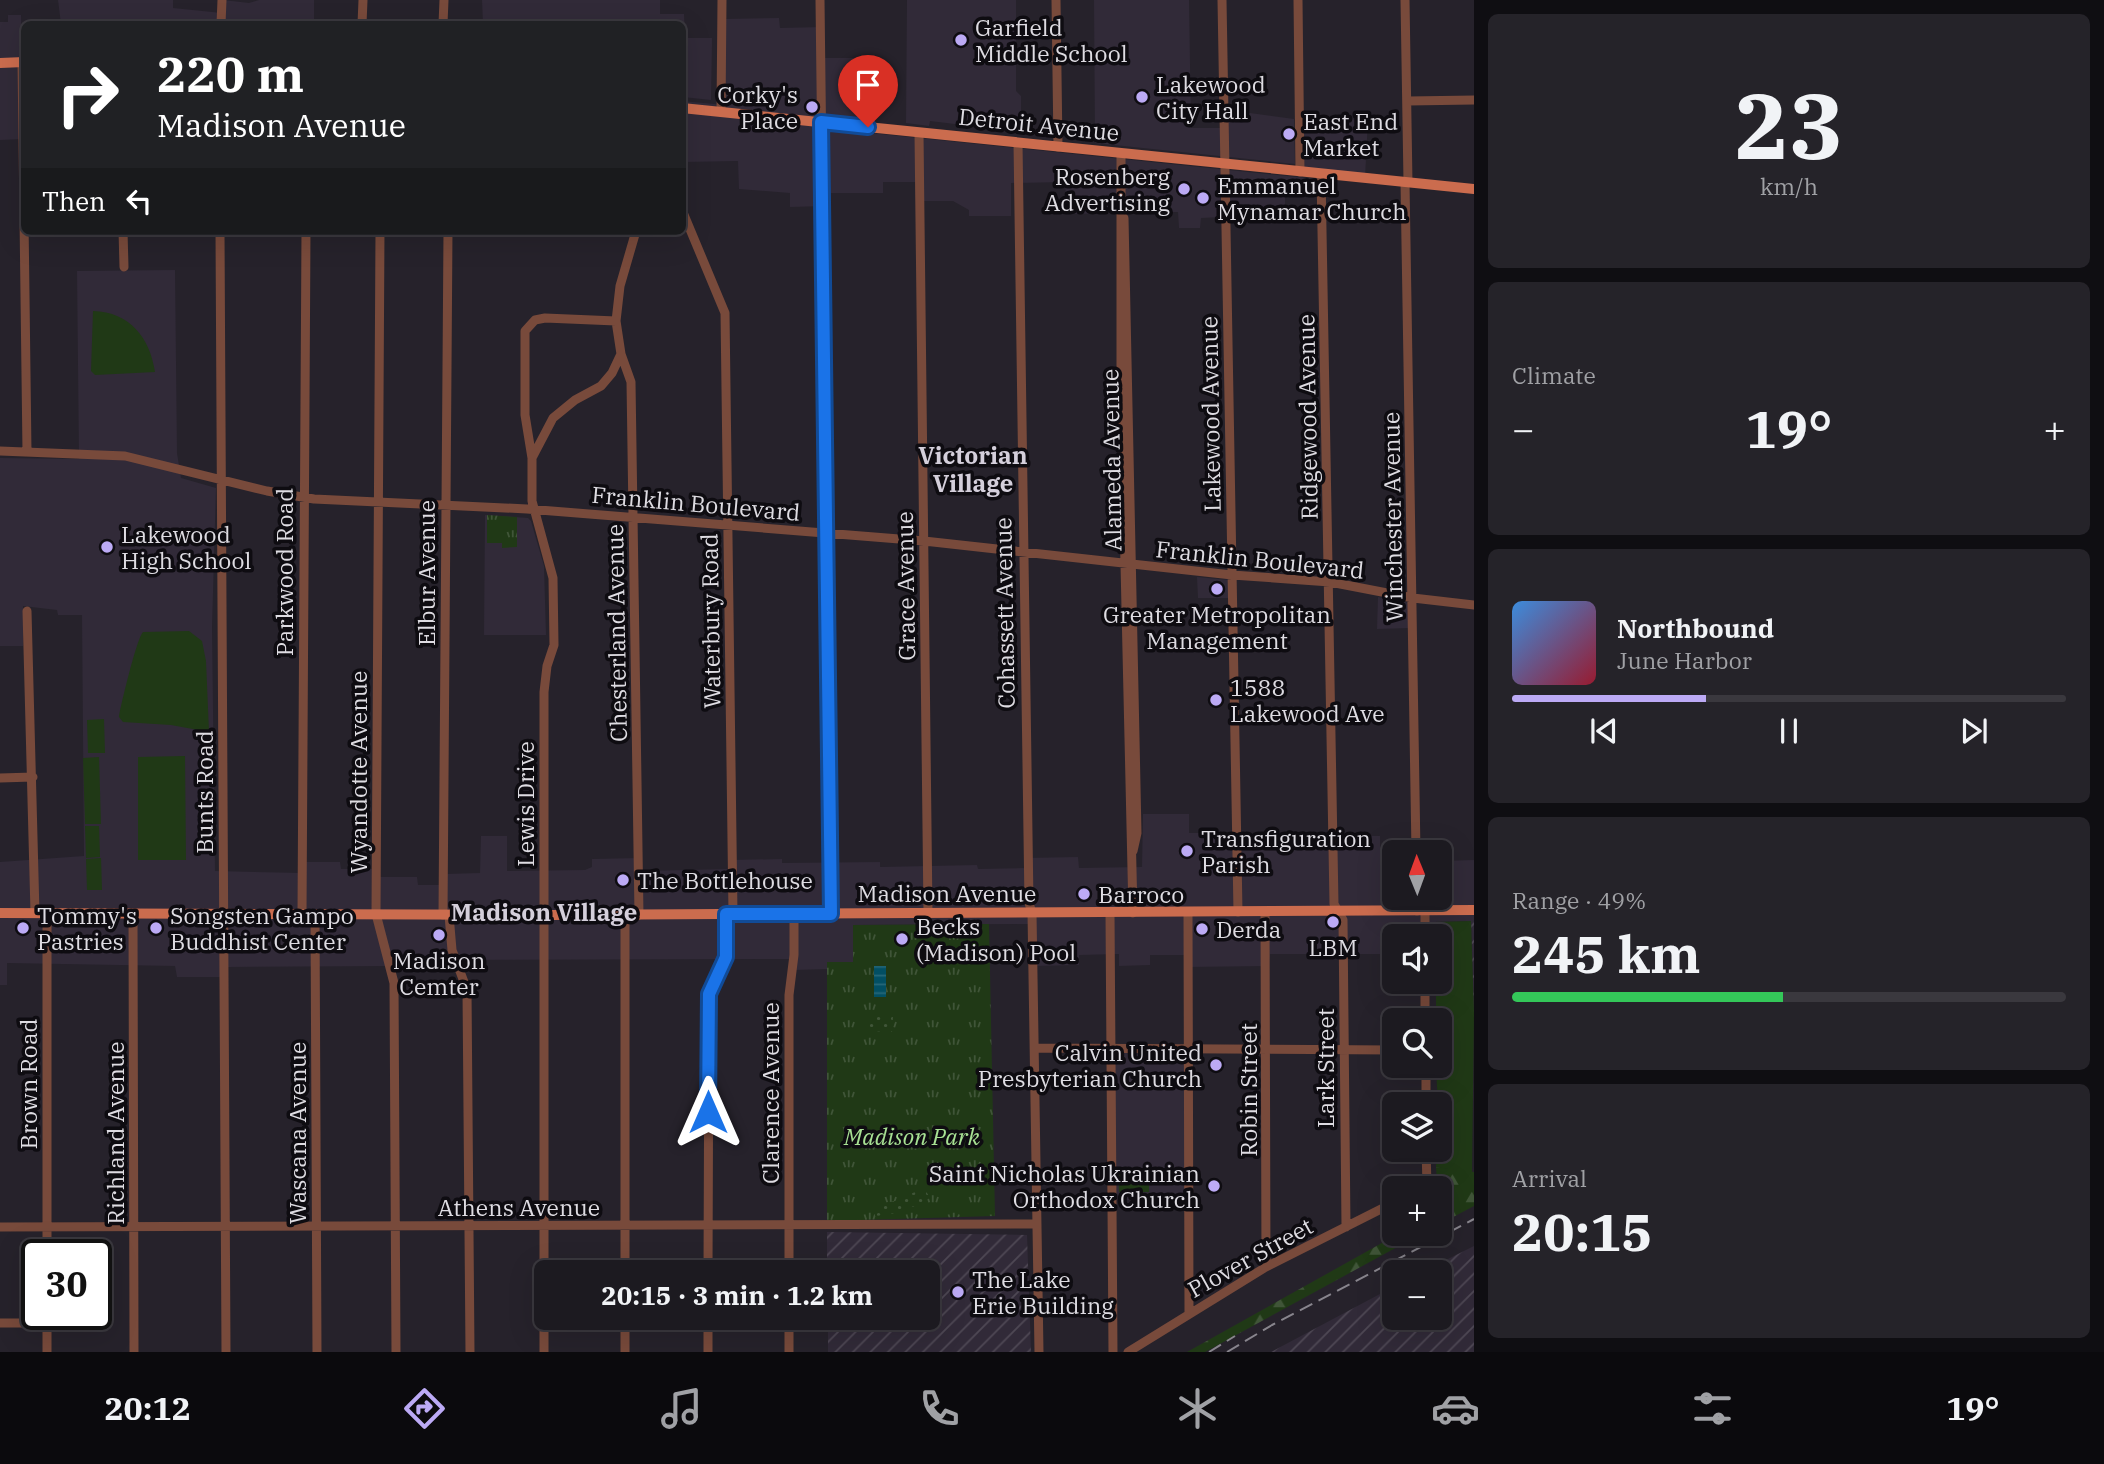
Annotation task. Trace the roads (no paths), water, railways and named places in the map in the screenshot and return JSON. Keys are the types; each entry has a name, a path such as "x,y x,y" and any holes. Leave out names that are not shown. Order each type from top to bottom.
{"main road":[{"path":"0,64 21,62"},
{"name":"Detroit Avenue","path":"686,108 1474,189"},
{"name":"Madison Avenue","path":"0,913 639,915 1474,910"}],"street":[{"path":"221,21 222,0"},
{"path":"362,21 363,0"},
{"path":"443,21 444,0"},
{"path":"721,112 722,0"},
{"path":"820,0 831,914"},
{"path":"1056,0 1058,147"},
{"name":"Lakewood Avenue","path":"1222,0 1238,912"},
{"path":"1298,0 1300,172"},
{"name":"Winchester Avenue","path":"1405,0 1416,840"},
{"path":"1408,102 1474,100"},
{"name":"Grace Avenue","path":"919,132 928,914"},
{"name":"Cohassett Avenue","path":"1017,143 1022,551 1029,903 1032,913 1036,1048 1040,1352"},
{"name":"Alameda Avenue","path":"1121,154 1122,206 1126,233 1125,390 1131,714 1137,834 1133,851 1133,912"},
{"name":"Ridgewood Avenue","path":"1321,174 1334,904 1338,911"},
{"name":"Waterbury Road","path":"686,220 725,313 729,914 726,957 709,1002 708,1260"},
{"path":"25,235 27,452"},
{"path":"123,235 124,267"},
{"name":"Bunts Road","path":"220,235 226,1352"},
{"name":"Parkwood Road","path":"302,914 306,235"},
{"name":"Wyandotte Avenue","path":"380,235 376,914 394,983 396,1352"},
{"name":"Elbur Avenue","path":"448,235 445,503 446,915 452,950 467,990 470,1352"},
{"path":"621,354 616,321 620,285 635,235"},
{"path":"532,458 527,430 525,331 534,320 545,318 616,321"},
{"name":"Lewis Drive","path":"544,1352 544,692 547,666 554,645 553,578 531,492 532,458 554,418 575,400 601,386 612,373 621,354"},
{"name":"Chesterland Avenue","path":"621,354 629,375 634,517 639,915"},
{"path":"612,373 629,375"},
{"path":"527,430 546,432"},
{"name":"Franklin Boulevard","path":"0,451 125,456 303,497 534,509 924,541 1232,575 1330,582 1413,598 1474,605"},
{"path":"27,611 35,913"},
{"path":"0,778 33,777"},
{"name":"Lark Street","path":"1338,911 1343,920 1346,1227"},
{"path":"1421,911 1423,924"},
{"name":"Robin Street","path":"1265,912 1266,1267"},
{"name":"Brown Road","path":"47,913 47,1239"},
{"path":"1110,913 1113,1352"},
{"path":"1188,913 1189,1312"},
{"name":"Richland Avenue","path":"133,914 134,1352"},
{"name":"Wascana Avenue","path":"315,914 317,1352"},
{"name":"Clarence Avenue","path":"789,1260 789,995 794,956 793,914"},
{"path":"625,915 625,1260"},
{"path":"1036,1048 1382,1050"},
{"name":"Plover Street","path":"1128,1352 1266,1267 1382,1209"},
{"name":"Athens Avenue","path":"0,1227 1037,1224"},
{"path":"0,1323 21,1321"},
{"path":"47,1330 47,1352"},
{"path":"625,1330 625,1352"},
{"path":"708,1330 708,1352"},
{"path":"789,1330 789,1352"}],"water":[{"path":"874,966 886,966 886,997 874,997"}],"railway":[{"path":"1227,1352 1272,1325 1474,1219"},
{"path":"1209,1352 1235,1336"}],"place":[{"name":"Garfield Middle School","path":"961,40"},
{"name":"Lakewood City Hall","path":"1142,97"},
{"name":"Corky's Place","path":"812,107"},
{"name":"East End Market","path":"1289,134"},
{"name":"Rosenberg Advertising","path":"1184,189"},
{"name":"Emmanuel Mynamar Church","path":"1203,198"},
{"name":"Lakewood High School","path":"107,547"},
{"name":"Greater Metropolitan Management","path":"1217,589"},
{"name":"1588 Lakewood Ave","path":"1216,700"},
{"name":"Transfiguration Parish","path":"1187,851"},
{"name":"The Bottlehouse","path":"623,880"},
{"name":"Barroco","path":"1084,894"},
{"name":"LBM","path":"1333,922"},
{"name":"Tommy's Pastries","path":"23,928"},
{"name":"Songsten Gampo Buddhist Center","path":"156,928"},
{"name":"Derda","path":"1202,929"},
{"name":"Madison Cemter","path":"439,935"},
{"name":"Becks (Madison) Pool","path":"902,939"},
{"name":"Calvin United Presbyterian Church","path":"1216,1065"},
{"name":"Saint Nicholas Ukrainian Orthodox Church","path":"1214,1186"},
{"name":"The Lake Erie Building","path":"958,1292"}],"district":[{"name":"Victorian Village","path":"973,469"},
{"name":"Madison Village","path":"544,912"}],"park label":[{"name":"Madison Park","path":"912,1136"}]}
